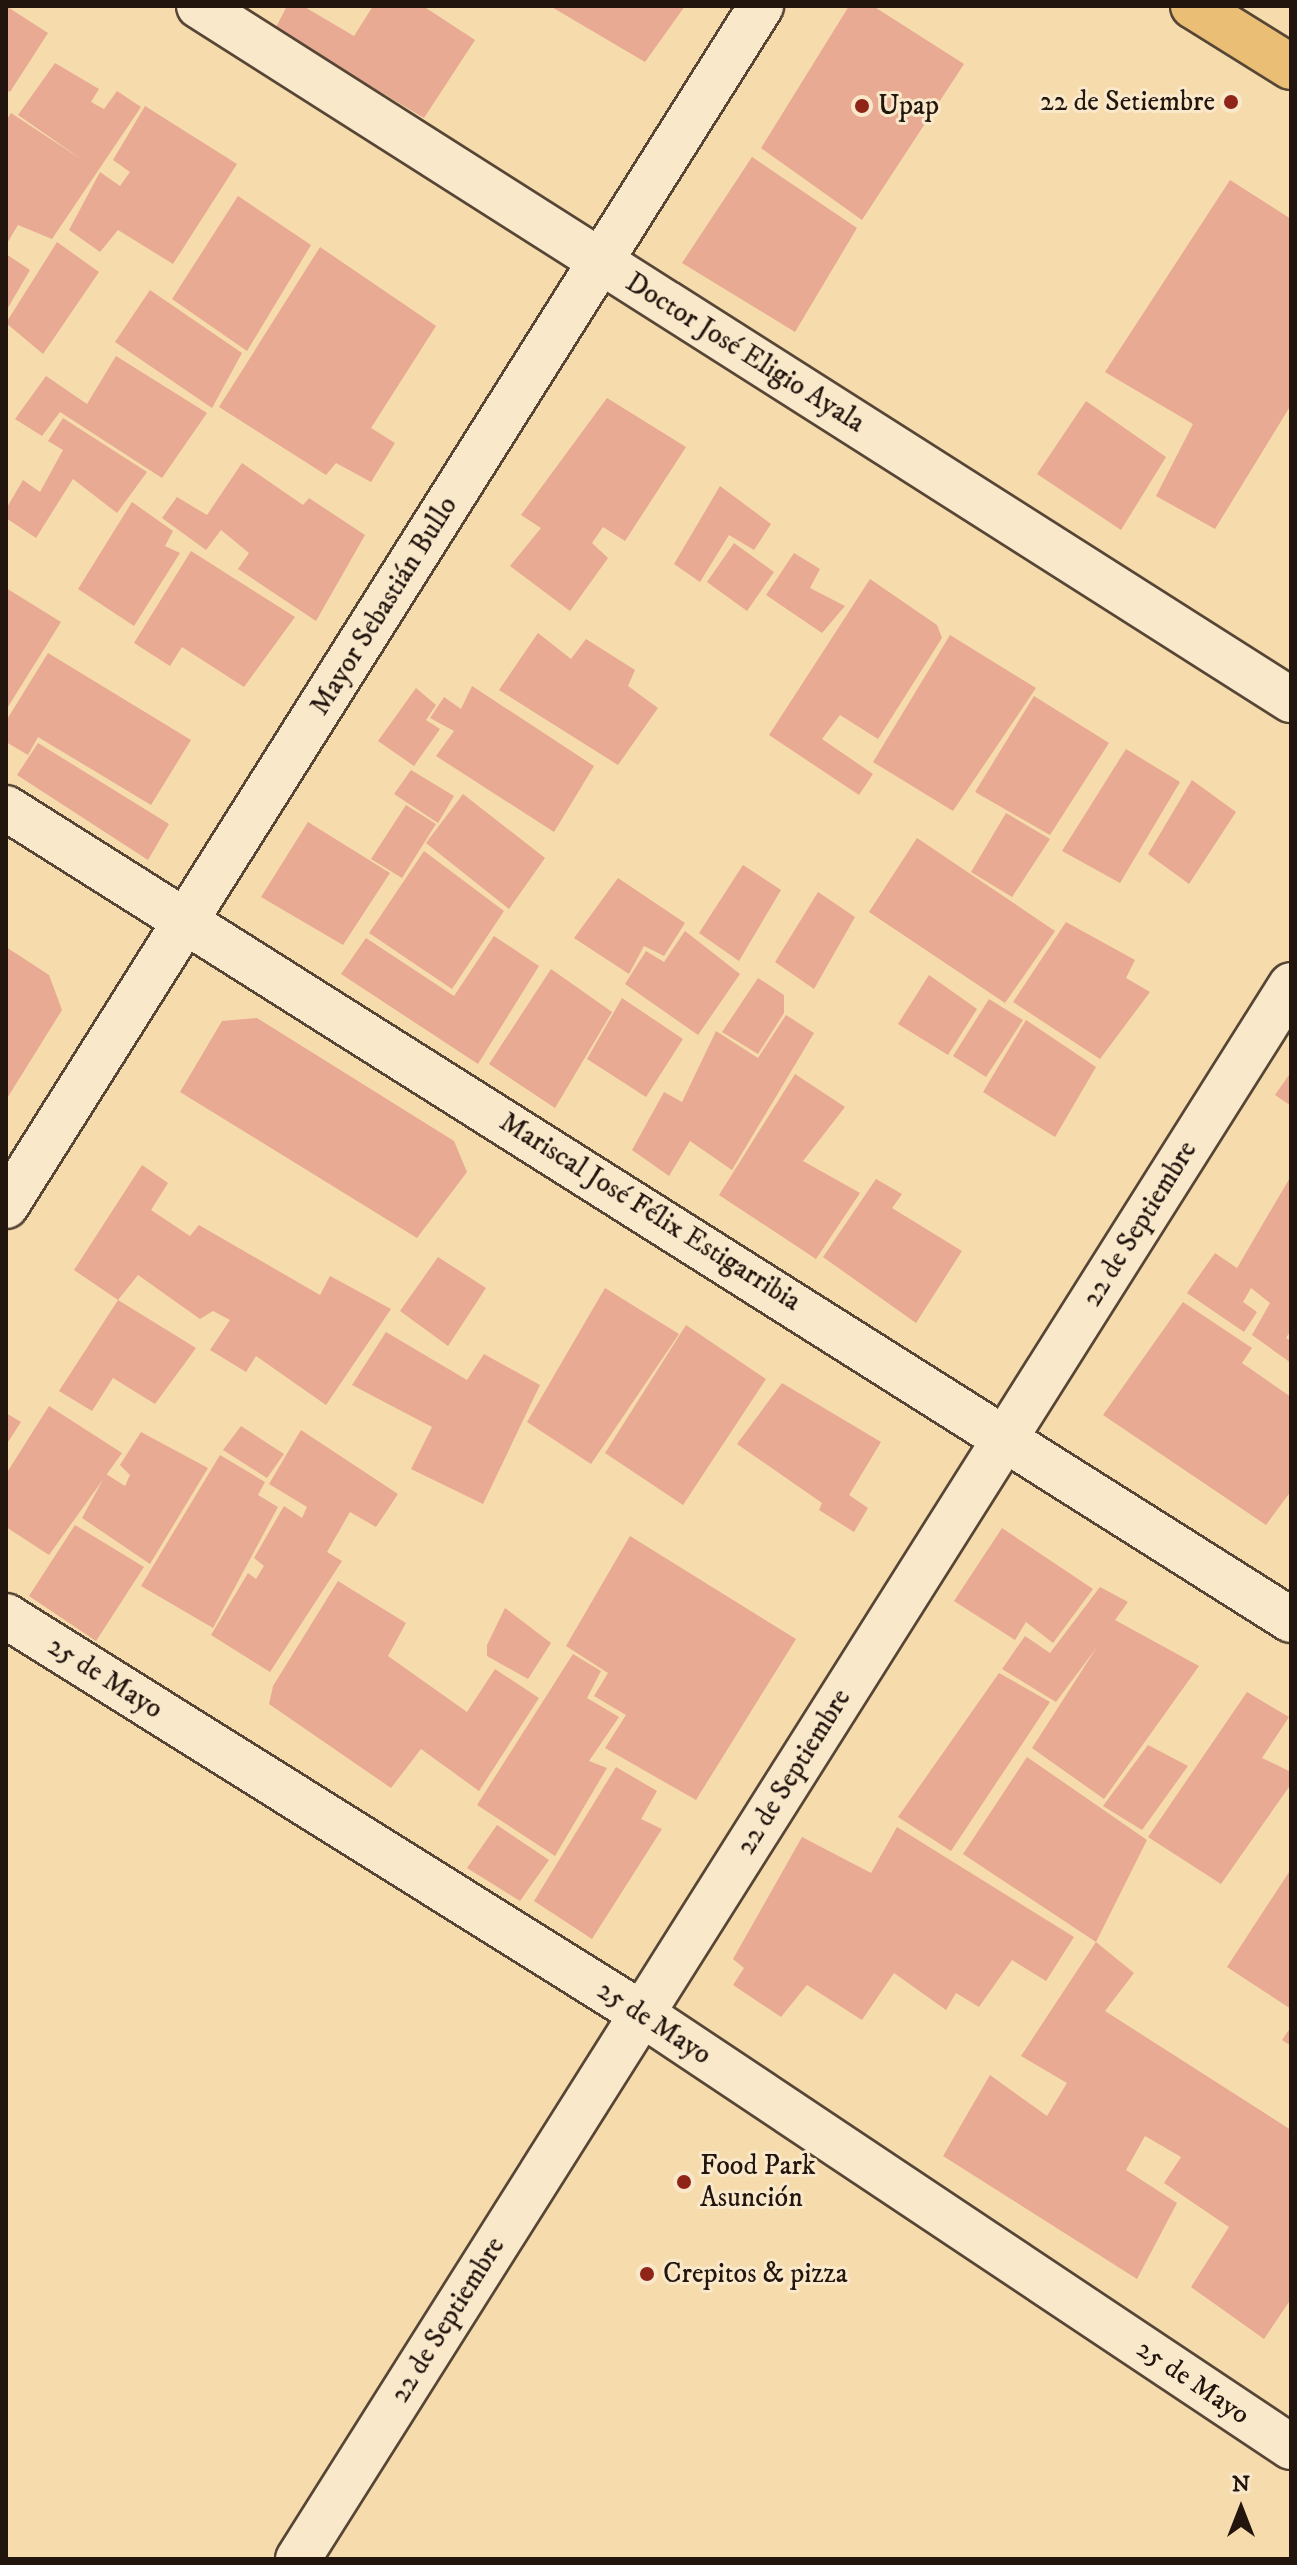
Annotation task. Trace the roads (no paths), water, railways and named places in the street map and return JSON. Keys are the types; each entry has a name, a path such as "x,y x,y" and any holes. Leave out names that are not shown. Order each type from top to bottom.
{"highway":[{"path":"1193,6 1291,67"}],"street":[{"name":"Doctor José Eligio Ayala","path":"199,6 1291,700"},
{"name":"Mayor Sebastián Bullo","path":"6,1206 761,6"},
{"name":"Mariscal José Félix Estigarribia","path":"6,808 1007,1436 1291,1620"},
{"name":"22 de Septiembre","path":"298,2559 1291,985"},
{"name":"25 de Mayo","path":"6,1616 642,2014 1291,2447"}],"place":[{"name":"22 de Setiembre","path":"1231,102"},
{"name":"Upap","path":"862,106"},
{"name":"Food Park Asunción","path":"684,2182"},
{"name":"Crepitos & pizza","path":"647,2274"}]}
